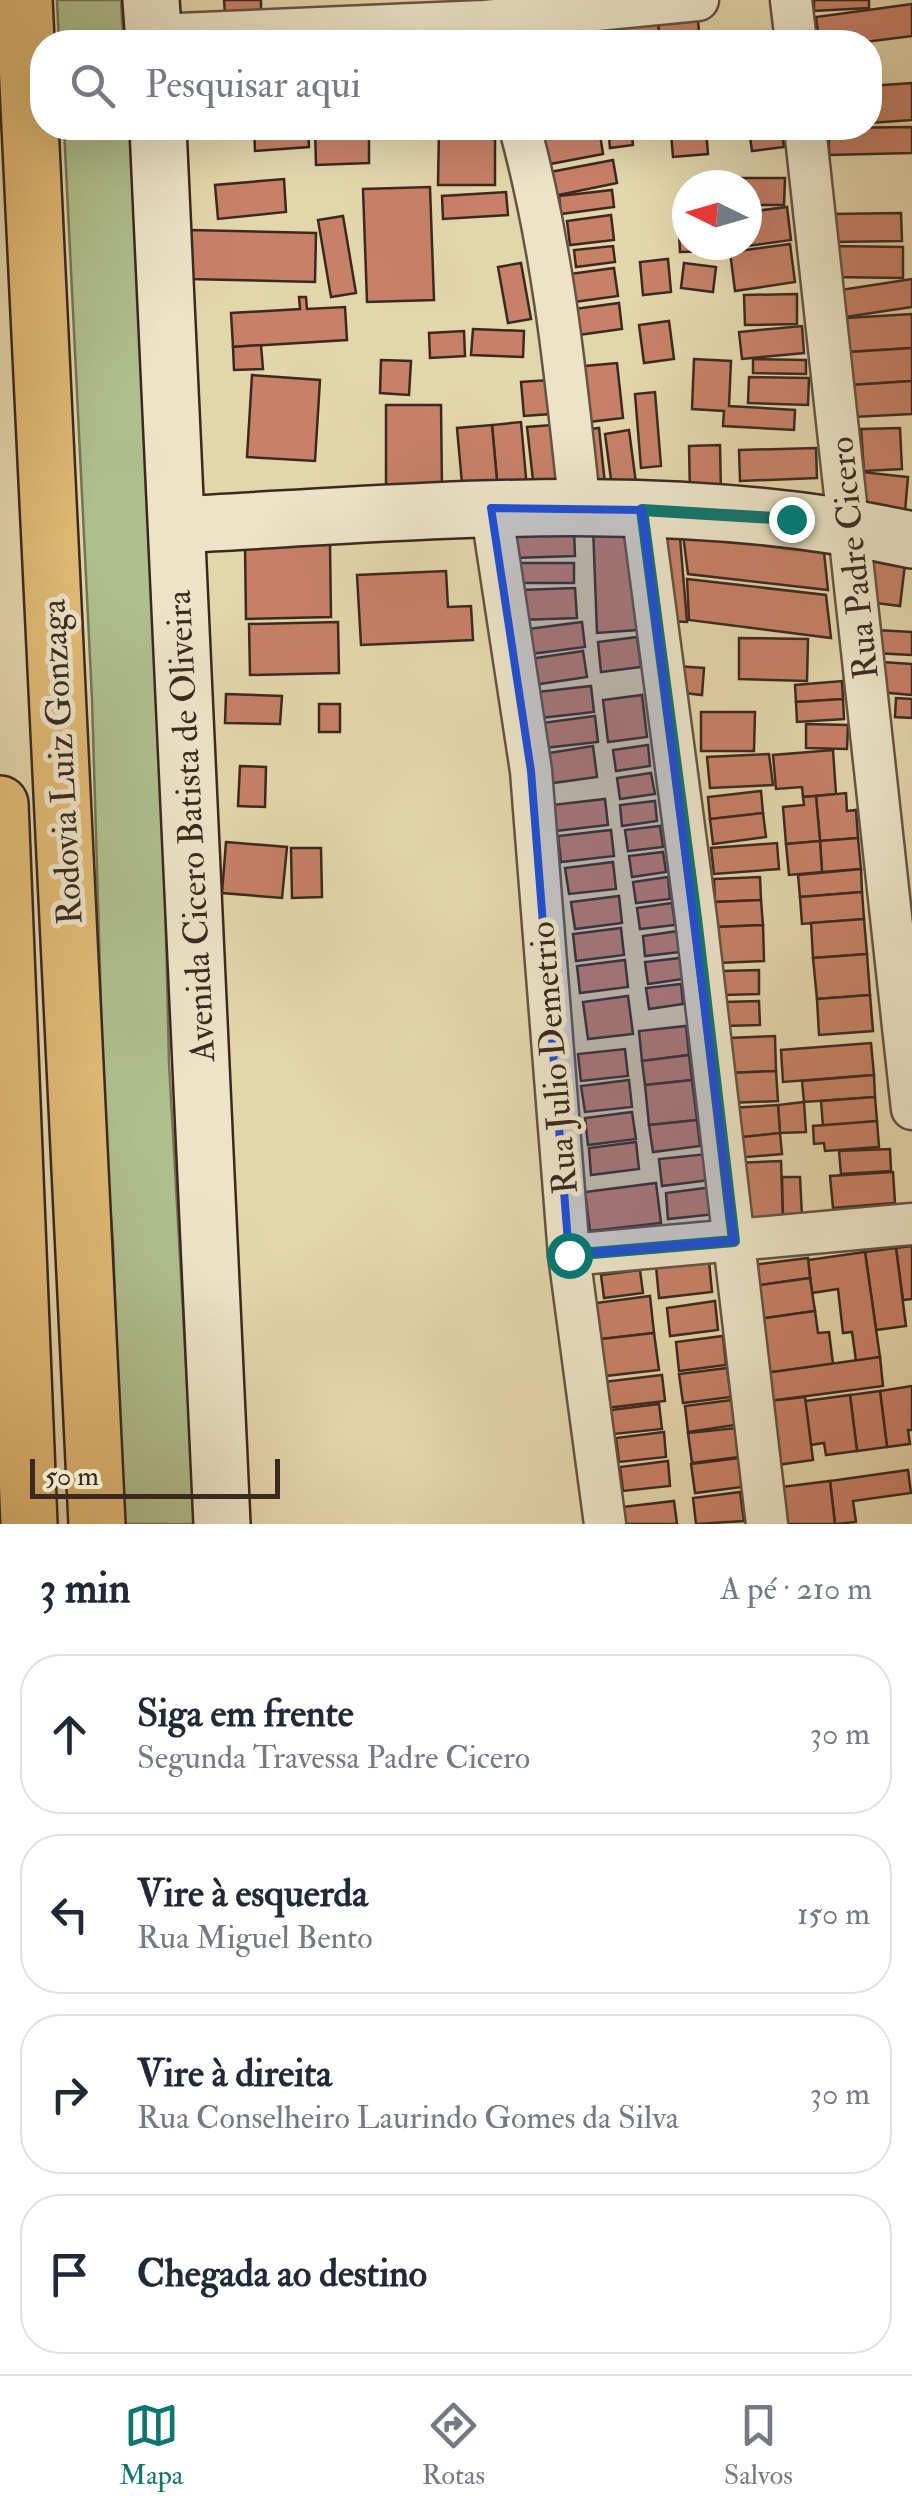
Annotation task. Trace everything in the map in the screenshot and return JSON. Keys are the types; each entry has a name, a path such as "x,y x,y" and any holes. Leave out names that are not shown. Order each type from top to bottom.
{"highway":[{"name":"Rodovia Luiz Gonzaga","path":"24,0 30,125"},
{"name":"Rodovia Luiz Gonzaga","path":"31,140 97,1524"},
{"name":"Rodovia Luiz Gonzaga","path":"0,804 29,1524"}],"main road":[{"name":"Avenida Cicero Batista de Oliveira","path":"159,140 222,1524"},
{"path":"178,526 491,508 642,510 850,526 912,540"}],"street":[{"path":"501,30 698,0"},
{"path":"791,0 795,30"},
{"path":"153,26 436,11 483,30"},
{"path":"523,140 560,314 580,509"},
{"name":"Rua Padre Cicero","path":"806,140 912,1109"},
{"name":"Rua Julio Demetrio","path":"491,508 530,771 569,1255 605,1524"},
{"path":"642,510 696,918 767,1524"},
{"path":"569,1255 912,1224"}],"highlighted area":[{"path":"491,508 642,510 734,1241 569,1255 531,771"}],"green space":[{"path":"57,0 121,0 122,30 58,30"},
{"path":"65,140 130,140 142,311 162,762 169,1063 195,1524 123,1524 113,1242 105,1141 92,699"}],"building":[{"path":"224,0 261,0 261,11 225,14"},
{"path":"814,0 869,0 869,8 814,11"},
{"path":"912,4 912,36 882,40 882,30 818,30 816,17"},
{"path":"698,21 699,30 659,30 658,24"},
{"path":"658,24 659,30 614,30"},
{"path":"912,83 912,120 882,122 882,85"},
{"path":"882,127 912,127 912,153 829,155 829,140 882,140"},
{"path":"255,140 309,140 309,147 255,151"},
{"path":"315,140 369,140 369,163 316,165"},
{"path":"439,140 495,140 495,185 438,185"},
{"path":"540,140 601,140 603,154 545,165"},
{"path":"609,140 632,140 633,145 610,148"},
{"path":"672,140 707,140 708,154 673,157"},
{"path":"750,140 783,140 784,147 752,151"},
{"path":"613,160 617,183 549,197 545,173"},
{"path":"762,178 785,178 784,205 762,205"},
{"path":"284,179 286,212 218,219 215,185"},
{"path":"430,187 434,300 367,302 363,189"},
{"path":"612,190 614,207 561,214 559,196"},
{"path":"506,192 508,215 443,219 442,196"},
{"path":"787,207 791,240 762,244 762,210"},
{"path":"901,213 902,241 832,242 831,214"},
{"path":"611,215 614,240 570,245 567,221"},
{"path":"343,216 356,293 331,297 318,220"},
{"path":"190,230 316,233 315,282 189,279"},
{"path":"790,244 795,282 735,291 731,260 762,260 762,248"},
{"path":"613,246 615,262 576,267 574,250"},
{"path":"831,246 903,247 903,278 830,277"},
{"path":"668,259 671,292 643,295 640,262"},
{"path":"521,263 531,319 508,323 498,267"},
{"path":"684,263 716,267 713,292 681,288"},
{"path":"614,268 618,296 574,302 570,274"},
{"path":"912,279 912,307 838,318 834,291"},
{"path":"797,294 797,324 745,325 744,295"},
{"path":"299,297 306,297 307,309 345,307 347,340 233,347 231,313 300,309"},
{"path":"619,303 622,329 578,335 574,309"},
{"path":"912,314 912,348 849,352 847,318"},
{"path":"669,321 674,359 644,363 639,325"},
{"path":"802,326 804,353 742,359 739,332"},
{"path":"473,329 524,331 523,357 471,355"},
{"path":"464,331 465,356 430,358 429,333"},
{"path":"261,345 263,369 234,370 233,347"},
{"path":"912,348 912,381 851,385 849,352"},
{"path":"694,359 731,361 729,406 795,410 794,430 723,426 724,411 692,409"},
{"path":"753,359 806,360 806,374 753,373"},
{"path":"381,360 411,361 409,395 380,393"},
{"path":"617,363 623,418 580,423 574,367"},
{"path":"252,375 320,380 315,461 247,457"},
{"path":"749,377 809,378 808,405 748,403"},
{"path":"549,380 551,414 524,416 521,382"},
{"path":"912,381 912,414 853,417 851,385"},
{"path":"655,392 661,466 641,468 635,394"},
{"path":"386,405 441,405 442,490 386,491"},
{"path":"521,422 527,489 498,492 492,425"},
{"path":"492,425 498,492 463,495 457,428"},
{"path":"552,425 558,486 534,489 527,427"},
{"path":"599,428 605,484 588,486 582,430"},
{"path":"900,428 902,469 864,471 861,429"},
{"path":"629,430 636,483 612,487 605,434"},
{"path":"720,445 721,493 690,494 689,446"},
{"path":"816,448 817,478 740,481 739,450"},
{"path":"862,472 908,477 904,523 857,518"},
{"path":"657,525 679,526 687,622 667,621"},
{"path":"593,526 630,526 637,630 597,633"},
{"path":"682,527 823,543 828,590 688,574"},
{"path":"574,530 575,556 514,558 513,532"},
{"path":"330,544 331,617 246,619 245,545"},
{"path":"873,560 905,564 900,606 868,602"},
{"path":"519,563 574,563 574,583 519,583"},
{"path":"446,571 448,607 471,606 473,640 361,645 357,575"},
{"path":"687,579 826,595 831,638 689,620"},
{"path":"575,588 577,618 521,620 520,590"},
{"path":"338,622 339,673 250,675 249,624"},
{"path":"582,622 585,647 531,654 528,629"},
{"path":"876,630 912,632 912,655 874,653"},
{"path":"637,637 641,667 601,672 598,642"},
{"path":"739,638 808,639 807,681 739,679"},
{"path":"583,651 587,677 533,685 529,659"},
{"path":"882,662 912,664 912,695 879,692"},
{"path":"676,666 704,668 702,695 674,692"},
{"path":"842,681 843,699 796,702 795,685"},
{"path":"591,686 594,712 540,718 537,692"},
{"path":"226,694 282,696 280,724 225,723"},
{"path":"642,695 647,737 608,742 603,700"},
{"path":"896,698 912,699 912,718 895,717"},
{"path":"843,699 844,719 797,722 796,702"},
{"path":"319,704 340,704 340,732 319,732"},
{"path":"701,712 755,712 754,751 701,751"},
{"path":"595,716 598,742 544,748 542,723"},
{"path":"806,724 848,725 847,749 806,748"},
{"path":"648,745 650,766 616,771 613,750"},
{"path":"593,746 597,777 553,783 549,753"},
{"path":"833,750 836,794 803,797 802,787 776,789 773,755"},
{"path":"769,754 773,785 710,788 707,757"},
{"path":"240,766 266,767 265,807 238,806"},
{"path":"651,773 655,794 620,799 617,778"},
{"path":"761,791 763,813 710,819 708,797"},
{"path":"846,793 847,811 856,810 858,838 820,841 816,796"},
{"path":"816,796 820,841 786,844 783,807 804,805 803,797"},
{"path":"605,799 608,825 555,831 552,805"},
{"path":"655,801 657,821 622,826 620,805"},
{"path":"763,813 766,837 713,844 710,819"},
{"path":"660,826 663,847 628,851 625,830"},
{"path":"611,830 614,856 561,862 558,836"},
{"path":"858,838 861,869 822,872 820,841"},
{"path":"820,841 822,872 789,875 786,844"},
{"path":"226,842 287,847 282,898 222,893"},
{"path":"777,843 779,869 714,874 711,848"},
{"path":"291,848 321,848 322,897 292,898"},
{"path":"663,852 666,872 632,877 629,856"},
{"path":"613,862 616,889 569,894 565,868"},
{"path":"861,869 862,892 800,897 798,875"},
{"path":"668,877 670,899 636,903 633,882"},
{"path":"760,877 761,900 715,902 714,879"},
{"path":"862,892 864,919 802,924 800,897"},
{"path":"619,896 622,923 575,929 571,902"},
{"path":"761,900 763,925 716,927 715,902"},
{"path":"672,903 675,925 640,929 637,908"},
{"path":"864,919 867,954 813,958 811,923"},
{"path":"763,925 764,961 718,963 716,927"},
{"path":"621,928 624,955 576,961 573,934"},
{"path":"678,931 680,952 645,956 643,936"},
{"path":"867,954 870,995 817,999 813,958"},
{"path":"680,958 683,979 648,984 645,962"},
{"path":"625,960 628,987 580,993 577,966"},
{"path":"759,970 759,994 724,995 723,971"},
{"path":"681,984 683,1004 649,1009 646,988"},
{"path":"870,995 873,1031 819,1035 817,999"},
{"path":"628,996 633,1034 588,1039 583,1002"},
{"path":"759,1001 760,1025 724,1026 724,1002"},
{"path":"686,1026 689,1055 642,1061 639,1031"},
{"path":"775,1036 776,1071 729,1073 728,1038"},
{"path":"871,1043 874,1075 783,1082 781,1050"},
{"path":"625,1049 628,1076 581,1081 578,1054"},
{"path":"689,1055 692,1080 645,1085 642,1061"},
{"path":"776,1071 778,1101 730,1103 729,1073"},
{"path":"874,1075 875,1097 804,1102 802,1081"},
{"path":"629,1080 632,1107 585,1112 581,1086"},
{"path":"692,1080 697,1120 649,1125 645,1085"},
{"path":"875,1097 877,1121 823,1126 821,1101"},
{"path":"804,1102 806,1132 780,1133 778,1105"},
{"path":"778,1105 780,1133 733,1138 731,1108"},
{"path":"632,1112 636,1139 588,1145 585,1118"},
{"path":"697,1120 700,1146 653,1152 649,1125"},
{"path":"877,1121 879,1147 825,1151 824,1143 814,1144 813,1126"},
{"path":"780,1133 782,1154 735,1158 733,1138"},
{"path":"636,1142 639,1169 591,1175 589,1148"},
{"path":"890,1149 891,1171 841,1174 839,1151"},
{"path":"707,1154 710,1180 662,1186 659,1159"},
{"path":"781,1161 783,1217 737,1218 735,1163"},
{"path":"893,1172 895,1203 833,1208 830,1176"},
{"path":"782,1177 800,1177 802,1216 783,1217"},
{"path":"656,1183 661,1223 590,1231 585,1192"},
{"path":"713,1187 716,1214 668,1219 666,1193"},
{"path":"912,1246 912,1299 903,1300 896,1248"},
{"path":"896,1248 906,1326 876,1330 865,1252"},
{"path":"865,1252 880,1357 856,1361 852,1332 843,1333 838,1289 812,1293 808,1260"},
{"path":"808,1258 810,1278 753,1286 751,1265"},
{"path":"709,1261 712,1292 659,1298 656,1266"},
{"path":"640,1270 643,1293 604,1298 601,1275"},
{"path":"810,1278 815,1311 758,1319 753,1286"},
{"path":"650,1296 654,1333 601,1339 596,1303"},
{"path":"715,1301 718,1330 670,1336 667,1308"},
{"path":"815,1311 818,1333 829,1332 833,1364 765,1373 758,1319"},
{"path":"654,1333 659,1370 605,1376 601,1339"},
{"path":"723,1336 726,1365 679,1371 676,1342"},
{"path":"880,1357 883,1386 769,1401 765,1373"},
{"path":"727,1368 731,1397 683,1403 679,1374"},
{"path":"662,1375 665,1401 606,1408 603,1382"},
{"path":"912,1386 910,1444 887,1447 880,1391"},
{"path":"880,1391 887,1447 857,1451 850,1395"},
{"path":"850,1395 857,1451 826,1455 824,1443 810,1445 805,1401"},
{"path":"805,1397 813,1460 777,1465 769,1401"},
{"path":"732,1400 735,1425 688,1432 685,1406"},
{"path":"659,1404 662,1429 614,1434 611,1410"},
{"path":"736,1428 739,1457 692,1463 688,1433"},
{"path":"664,1432 666,1457 619,1462 616,1438"},
{"path":"739,1458 742,1487 695,1493 691,1464"},
{"path":"668,1461 670,1486 623,1491 620,1467"},
{"path":"908,1470 911,1493 853,1501 856,1522 835,1524 830,1481"},
{"path":"830,1481 835,1524 786,1524 781,1487"},
{"path":"740,1492 744,1521 696,1524 693,1498"},
{"path":"674,1501 677,1524 623,1524 622,1507"}],"route":[{"path":"569,1255 734,1241 642,510 791,519"}]}
